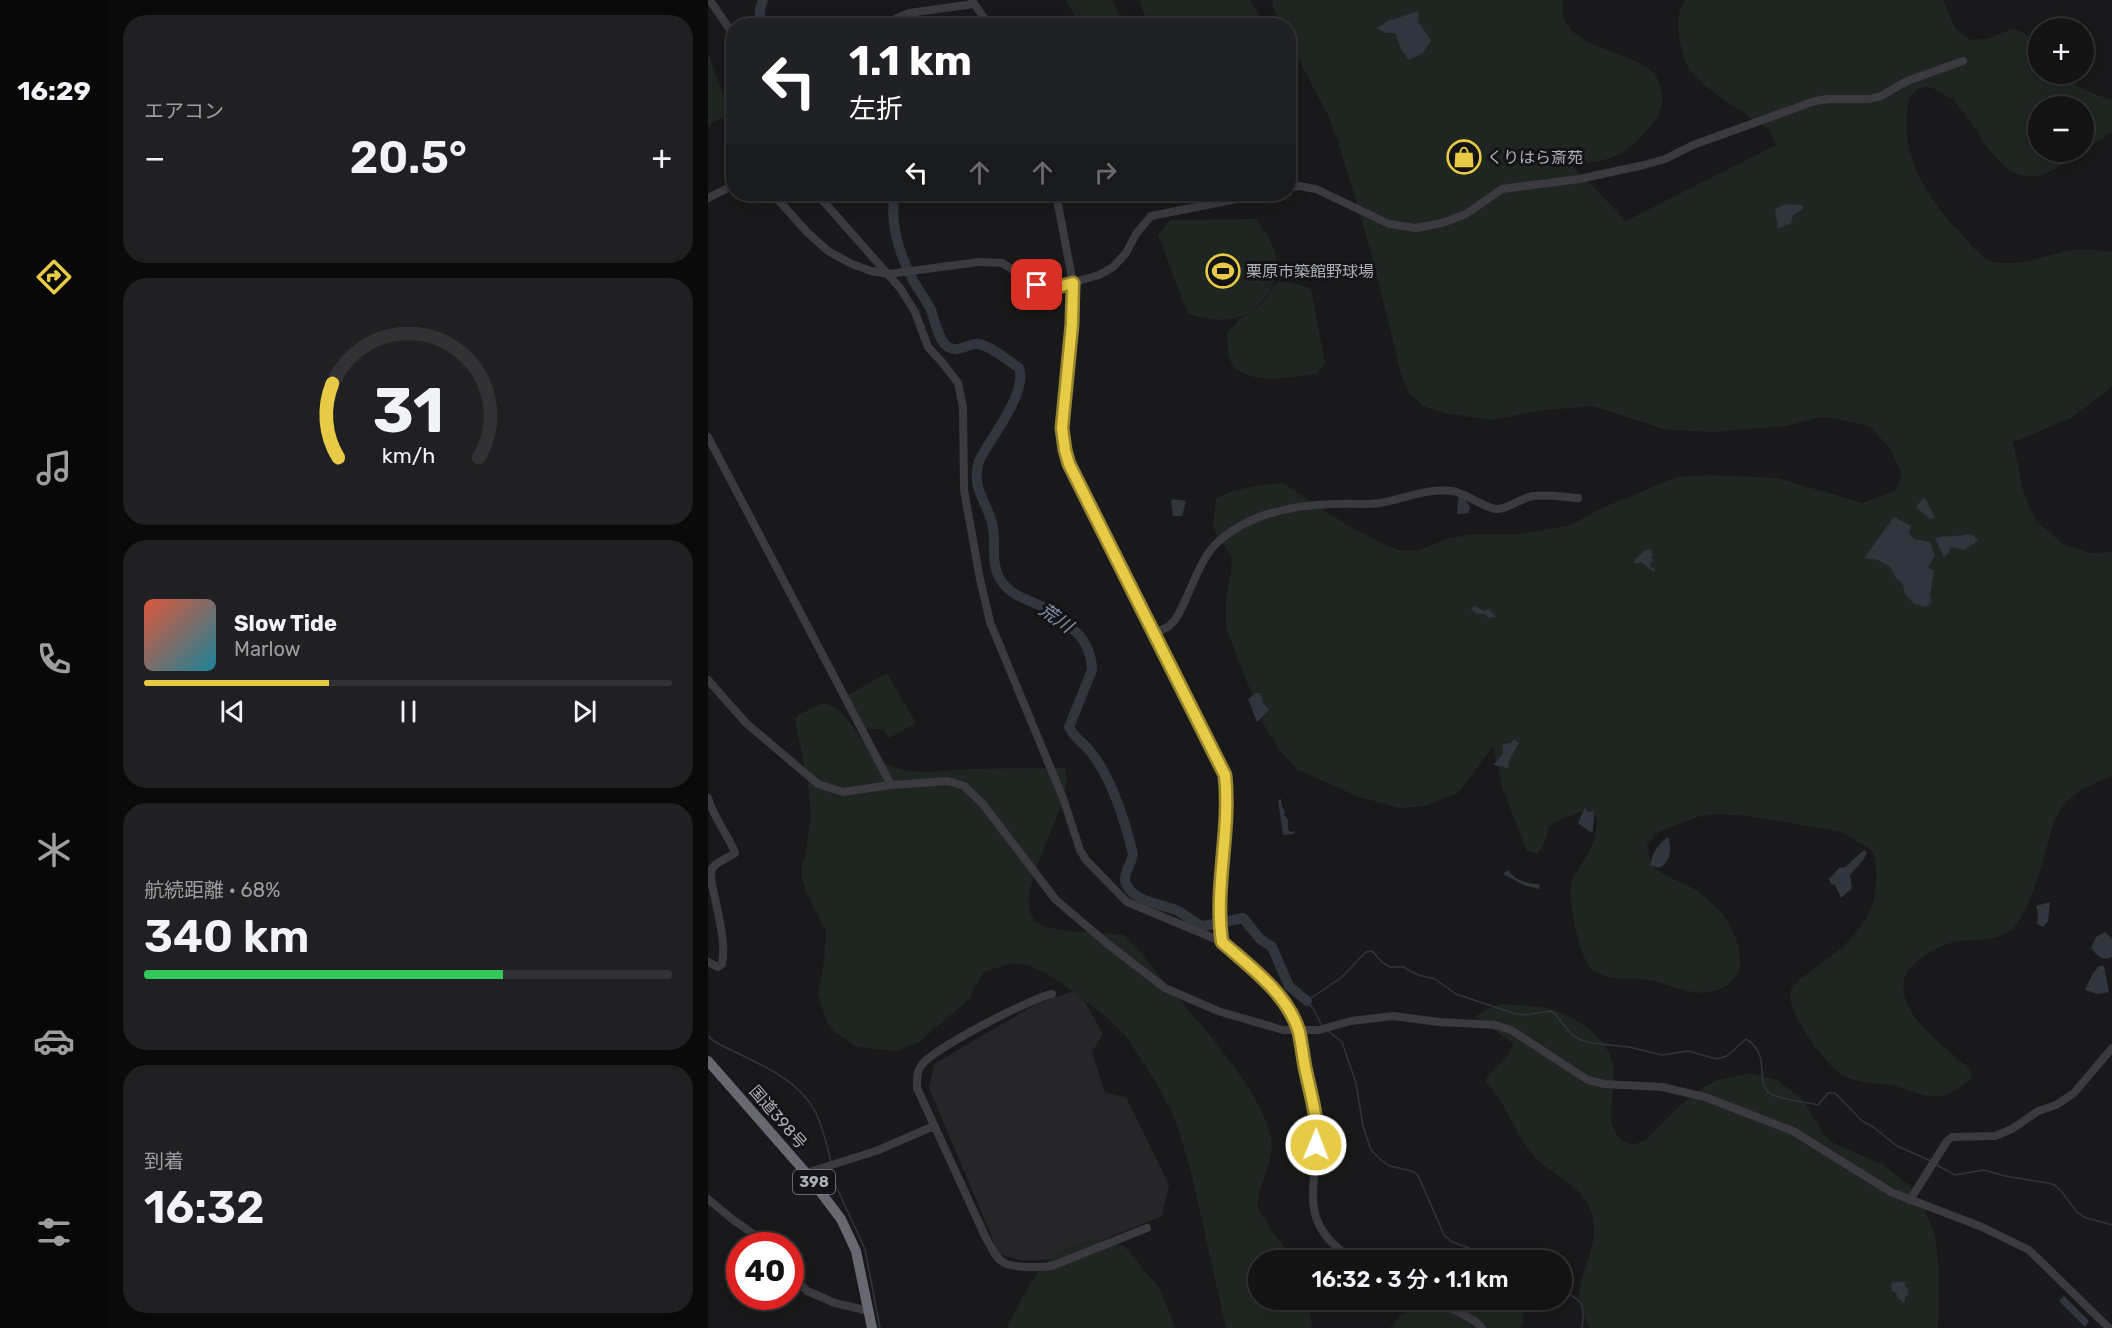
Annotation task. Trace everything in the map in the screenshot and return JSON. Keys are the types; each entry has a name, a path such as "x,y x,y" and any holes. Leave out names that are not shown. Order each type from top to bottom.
{"highway":[{"name":"国道398号","path":"708,1061 832,1205 856,1251 872,1328"}],"street":[{"path":"710,0 726,24"},
{"path":"897,18 909,13 973,2 984,18"},
{"path":"1296,187 1316,189 1389,224 1416,228 1442,223 1466,214 1502,189 1588,177 1644,165 1815,101 1870,99 1881,96 1907,81 1963,61"},
{"path":"708,198 726,189"},
{"path":"779,201 828,251 852,264 888,274 979,261 1002,263 1037,285 1050,289 1100,275 1113,267 1126,253 1136,234 1151,216 1227,201"},
{"path":"823,201 909,300 928,347 958,383 963,407 964,490 990,622 1063,798 1080,850 1086,860 1127,902 1222,942 1274,990 1290,1012 1299,1031 1317,1122 1312,1207 1319,1226 1330,1243 1340,1250"},
{"path":"1057,201 1073,283 1072,324 1062,428 1065,450 1069,464 1225,775 1228,801 1221,908 1222,942"},
{"path":"708,437 891,785"},
{"path":"1154,633 1168,627 1175,620 1207,555 1216,542 1240,525 1271,513 1292,508 1331,504 1376,503 1437,490 1465,494 1498,509 1532,496 1578,498"},
{"path":"708,680 746,723 818,784 843,792 891,785 948,781 964,786 982,803 1056,900 1109,945 1166,988 1218,1011 1283,1030 1325,1028 1351,1021 1393,1017 1496,1025 1511,1030 1588,1080 1604,1084 1662,1087 1705,1097 1793,1131 1891,1192 1982,1227 2029,1250 2109,1328"},
{"path":"708,798 735,853 717,863 712,869 722,937 723,964 718,967 708,962"},
{"path":"1052,994 1030,1001 975,1030 922,1064 917,1073 917,1088 995,1255 1008,1266 1038,1268 1054,1265 1147,1228"},
{"path":"1910,1200 1937,1154 1952,1137 1995,1136 2012,1129 2038,1111 2064,1101 2074,1093 2112,1048"},
{"path":"806,1173 876,1151 934,1126"},
{"path":"708,1199 750,1232"},
{"path":"804,1288 836,1303 868,1311"},
{"path":"1454,1310 1475,1321 1482,1328"}],"shaded area":[{"path":"1066,0 1112,0 1122,18 1076,18"},
{"path":"1140,0 1250,0 1261,18 1147,18"},
{"path":"1273,0 1563,0 1564,17 1571,30 1584,40 1646,67 1656,76 1663,95 1662,106 1657,116 1631,147 1604,160 1571,164 1626,221 1776,145 1772,135 1765,127 1713,91 1688,67 1682,52 1678,26 1679,13 1685,0 1943,0 1955,28 1971,40 1986,39 2012,29 2028,36 2028,84 2075,84 2112,100 2112,132 2094,144 2094,96 2028,96 2028,162 2066,162 2038,176 2024,176 2011,170 2000,161 1954,101 1935,90 1920,88 1910,97 1908,106 1907,131 1914,165 1941,210 1982,256 1995,262 2014,263 2076,249 2112,252 2112,387 2071,418 2013,442 2024,494 2036,521 2063,544 2089,553 2112,552 2112,776 2079,792 2067,801 2059,812 2029,900 2021,918 2011,930 1999,937 1961,941 1942,946 1918,960 1906,974 1904,994 1908,1007 1916,1019 1971,1071 1972,1077 1963,1086 1941,1096 1926,1096 1894,1086 1847,1077 1834,1069 1817,1050 1795,1014 1791,1003 1791,990 1802,978 1854,935 1864,922 1876,890 1873,851 1842,832 1748,816 1716,814 1697,817 1659,832 1647,844 1649,857 1654,867 1710,901 1725,918 1736,938 1740,961 1736,976 1731,982 1717,990 1694,992 1649,980 1605,976 1592,969 1587,963 1576,930 1571,886 1574,876 1592,846 1598,819 1587,809 1564,818 1549,827 1544,844 1537,854 1527,851 1503,790 1493,746 1458,793 1425,806 1400,808 1359,797 1298,770 1278,748 1264,725 1226,628 1226,598 1232,556 1216,534 1213,524 1216,499 1232,491 1283,483 1347,525 1378,541 1398,550 1417,551 1450,538 1476,534 1519,534 1571,525 1602,508 1677,477 1708,475 1777,478 1863,503 1895,491 1902,475 1890,448 1869,426 1831,418 1817,418 1787,426 1715,432 1667,430 1593,406 1546,410 1490,420 1444,413 1423,406 1409,393 1402,377 1370,248 1340,147 1328,115 1296,55 1296,18 1277,18"},
{"path":"1419,11 1418,21 1431,41 1423,53 1409,60 1401,49 1395,33 1386,33 1377,28 1388,21"},
{"path":"708,53 726,102 724,116 708,126"},
{"path":"1785,204 1803,205 1802,210 1793,215 1791,223 1778,229 1775,209"},
{"path":"1256,219 1273,247 1277,267 1271,288 1264,300 1252,311 1261,304 1278,283 1285,282 1311,289 1325,363 1317,374 1259,378 1238,370 1230,359 1227,334 1238,320 1248,314 1233,319 1218,320 1188,314 1158,235 1170,220"},
{"path":"1463,496 1470,507 1469,513 1457,514 1458,498"},
{"path":"1923,498 1935,517 1930,519 1916,507"},
{"path":"1172,499 1186,501 1182,516 1173,516"},
{"path":"1894,517 1911,526 1909,533 1914,539 1930,542 1935,555 1928,568 1934,571 1930,595 1932,601 1926,607 1914,604 1905,594 1903,584 1896,578 1890,567 1878,560 1864,558"},
{"path":"1973,535 1978,541 1964,550 1950,547 1944,557 1935,539"},
{"path":"1651,549 1653,554 1651,558 1654,560 1650,563 1650,567 1655,569 1654,572 1641,562 1636,564 1633,562 1645,550"},
{"path":"1474,606 1485,611 1489,609 1496,617 1489,618 1484,614 1477,614 1471,609"},
{"path":"887,673 916,723 889,738 883,729 866,729 848,695"},
{"path":"1260,693 1263,703 1269,710 1257,722 1248,699"},
{"path":"823,703 833,707 842,714 876,756 885,763 906,770 928,772 1065,768 1066,784 1061,804 1035,872 1030,893 1030,911 1038,923 1054,929 1124,935 1204,1028 1246,1084 1266,1122 1272,1148 1257,1206 1273,1233 1287,1250 1248,1250 1248,1310 1310,1310 1312,1328 1226,1328 1192,1176 1176,1121 1157,1084 1125,1035 1107,1017 1046,973 1030,966 1013,963 983,972 969,999 919,1042 896,1051 857,1047 827,1023 818,994 824,962 826,931 802,878 801,867 806,853 811,815 808,784 795,720 798,715"},
{"path":"1514,739 1519,743 1510,758 1508,768 1493,765 1503,754 1503,744 1511,743"},
{"path":"1281,799 1284,815 1288,819 1288,830 1295,831 1294,834 1283,835 1278,800"},
{"path":"1585,807 1588,812 1594,811 1593,831 1590,832 1578,823"},
{"path":"1668,837 1670,850 1668,859 1659,868 1650,865 1656,849"},
{"path":"1864,850 1867,852 1864,859 1850,875 1852,888 1841,898 1835,885 1831,884 1829,879 1839,868 1845,867"},
{"path":"1508,870 1522,881 1539,884 1540,889 1526,886 1503,874"},
{"path":"2050,902 2048,921 2043,927 2037,924 2036,906"},
{"path":"2105,932 2112,939 2112,957 2105,959 2091,948 2096,937"},
{"path":"2099,966 2104,966 2109,992 2097,994 2085,990"},
{"path":"1078,990 1103,1034 1092,1052 1105,1093 1126,1097 1169,1185 1162,1216 1056,1259 1024,1261 999,1254 929,1088 934,1064 1038,1003"},
{"path":"1500,1004 1535,1006 1556,1011 1578,1021 1597,1036 1610,1055 1613,1065 1611,1110 1615,1131 1621,1139 1631,1145 1645,1141 1682,1104 1704,1087 1718,1080 1751,1073 1777,1080 1802,1099 1826,1137 1835,1144 1882,1164 1910,1186 1923,1207 1935,1235 1939,1270 1938,1328 1591,1328 1582,1312 1579,1298 1580,1285 1594,1230 1588,1204 1576,1189 1542,1164 1531,1152 1485,1080 1508,1055 1514,1044 1475,1017 1486,1009"},
{"path":"1094,1240 1110,1241 1126,1248 1160,1289 1175,1328 1007,1328 1031,1283 1049,1260 1061,1251"},
{"path":"1905,1282 1908,1288 1905,1302 1902,1303 1892,1291 1891,1283"},
{"path":"2064,1296 2089,1321 2085,1327 2059,1301"},
{"path":"1410,1310 1523,1310 1523,1321 1520,1328 1390,1328"}],"waterway":[{"name":"荒川","path":"760,18 763,0"},
{"name":"荒川","path":"894,201 894,226 899,247 914,282 931,310 939,335 945,344 952,349 979,344 995,351 1019,368 1018,390 1013,402 979,461 978,486 992,523 995,564 999,577 1009,590 1048,610 1074,630 1084,641 1088,650 1092,670 1069,727 1098,762 1116,800 1133,854 1125,877 1128,887 1139,897 1176,910 1204,926 1243,918 1260,939 1272,947 1289,986 1307,1001"},
{"path":"1322,1026 1307,1001 1342,977 1366,952 1372,951 1390,967 1403,967 1418,975 1435,979 1456,994 1516,1014 1526,1015 1550,1011 1571,1034 1591,1043 1629,1047 1662,1055 1688,1051 1717,1059 1727,1056 1746,1039 1759,1053 1763,1083 1771,1094 1818,1105 1828,1093 1835,1093 1862,1121 1897,1146 1931,1161"},
{"path":"1328,1031 1342,1042 1356,1083 1363,1126 1371,1150 1390,1166 1412,1171 1418,1175 1444,1235 1452,1242 1475,1250"},
{"path":"708,1036 715,1042 772,1070 808,1100 823,1131 831,1162"},
{"path":"1935,1164 1955,1175 1984,1170 2055,1185 2077,1212 2084,1217 2112,1225"},
{"path":"832,1169 835,1184 865,1249 880,1328"},
{"path":"1572,1296 1579,1301 1583,1309 1582,1328"}],"place":[{"name":"くりはら斎苑","path":"1464,157"},
{"name":"栗原市築館野球場","path":"1223,271"}],"route":[{"path":"1037,285 1050,289 1073,283 1072,324 1062,428 1065,450 1069,464 1225,775 1228,801 1221,893 1222,942 1274,990 1290,1012 1299,1031 1317,1122 1316,1145"}]}
